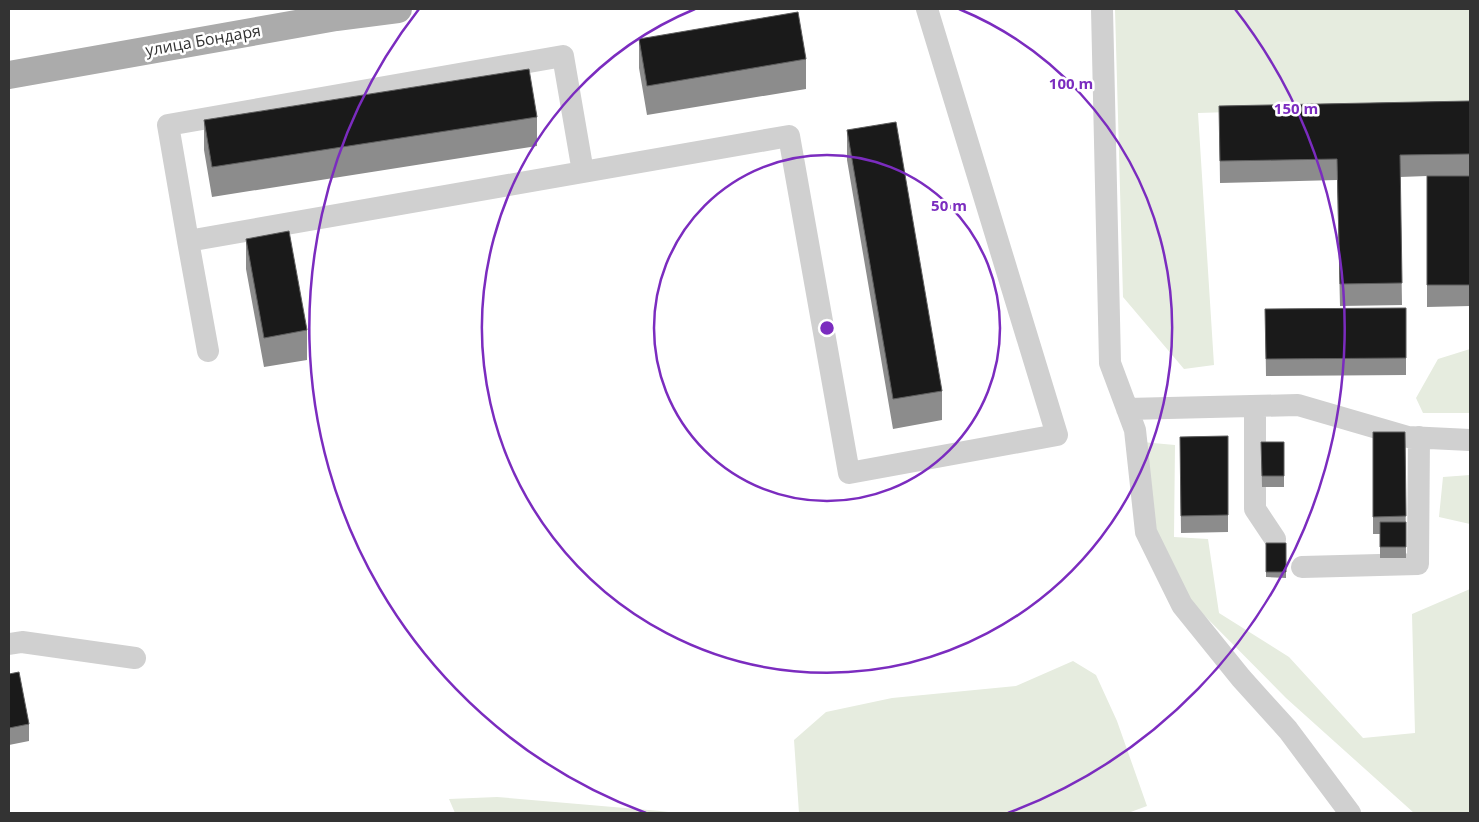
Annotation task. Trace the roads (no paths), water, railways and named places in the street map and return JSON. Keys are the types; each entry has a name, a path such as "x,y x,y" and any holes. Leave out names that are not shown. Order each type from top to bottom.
{"main road":[{"name":"улица Бондаря","path":"9,75 336,17 398,9"}],"lane":[{"path":"188,242 789,136 849,473 1057,435 927,9"},
{"path":"1102,9 1110,363 1135,430 1146,532 1182,605 1288,730 1350,813"},
{"path":"208,351 168,126 563,56 583,172"},
{"path":"1128,409 1298,405 1408,436 1470,440"},
{"path":"1255,406 1255,510 1275,539"},
{"path":"1302,567 1418,564 1419,437"},
{"path":"9,644 22,642 135,658"}]}
